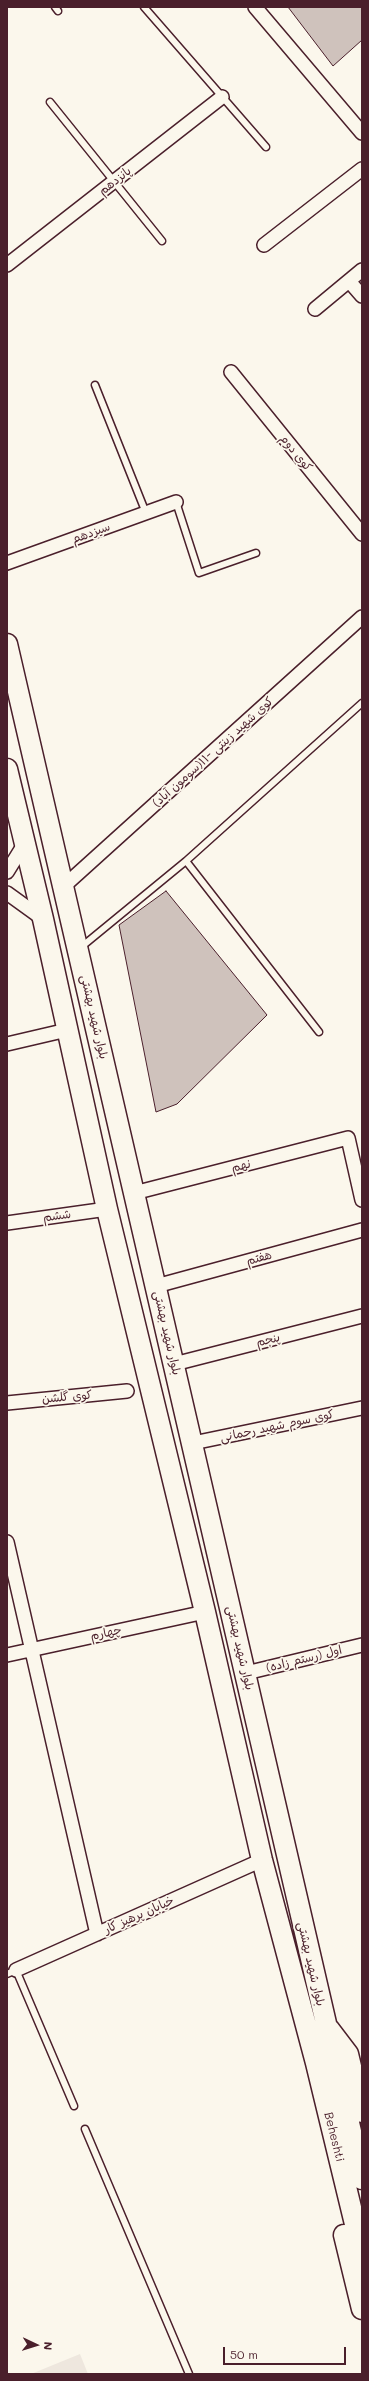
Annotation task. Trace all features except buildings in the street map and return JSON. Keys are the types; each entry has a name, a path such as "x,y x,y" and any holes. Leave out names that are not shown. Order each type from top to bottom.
{"main road":[{"name":"بلوار شهید بهشتی","path":"7,644 246,1673 315,2022"},
{"name":"بلوار شهید بهشتی","path":"7,769 43,919 66,1030 107,1209 205,1612 262,1860 315,2022"},
{"path":"315,2022 348,2054 362,2112"},
{"path":"315,2022 304,2068 362,2308"},
{"name":"Beheshti","path":"315,2022 362,2179"},
{"name":"Beheshti","path":"315,2022 362,2253"}],"street":[{"path":"255,7 362,132"},
{"name":"پانزدهم","path":"7,265 222,97"},
{"path":"264,245 362,169"},
{"path":"315,309 362,270"},
{"path":"349,281 362,296"},
{"name":"کوی دوم","path":"231,372 362,534"},
{"name":"سیزدهم","path":"7,563 176,502"},
{"name":"کوی شهید زینتی -۱۱(سومون آباد)","path":"63,887 362,617"},
{"path":"7,872 25,842"},
{"path":"7,893 43,919"},
{"path":"7,1044 66,1030"},
{"name":"نهم","path":"134,1193 348,1138 362,1200"},
{"name":"ششم","path":"7,1223 107,1209"},
{"name":"هفتم","path":"156,1286 362,1230"},
{"name":"پنجم","path":"174,1364 362,1316"},
{"name":"کوی گلشن","path":"7,1403 127,1391"},
{"name":"کوی سوم شهید رحمانی","path":"193,1443 362,1408"},
{"path":"7,1542 97,1934"},
{"name":"چهارم","path":"7,1655 205,1612"},
{"name":"اول (رستم زاده)","path":"246,1673 362,1645"},
{"name":"خیابان پرهیز کار","path":"12,1972 262,1860"}],"lane":[{"path":"144,7 266,147"},
{"path":"50,102 162,241"},
{"path":"96,385 146,513"},
{"path":"176,502 199,573 256,553"},
{"path":"79,949 186,861 362,703"},
{"path":"186,861 319,1032"},
{"path":"12,1972 74,2106"},
{"path":"85,2129 189,2374"}],"shaded area":[{"path":"80,2354 88,2374 31,2374"}]}
